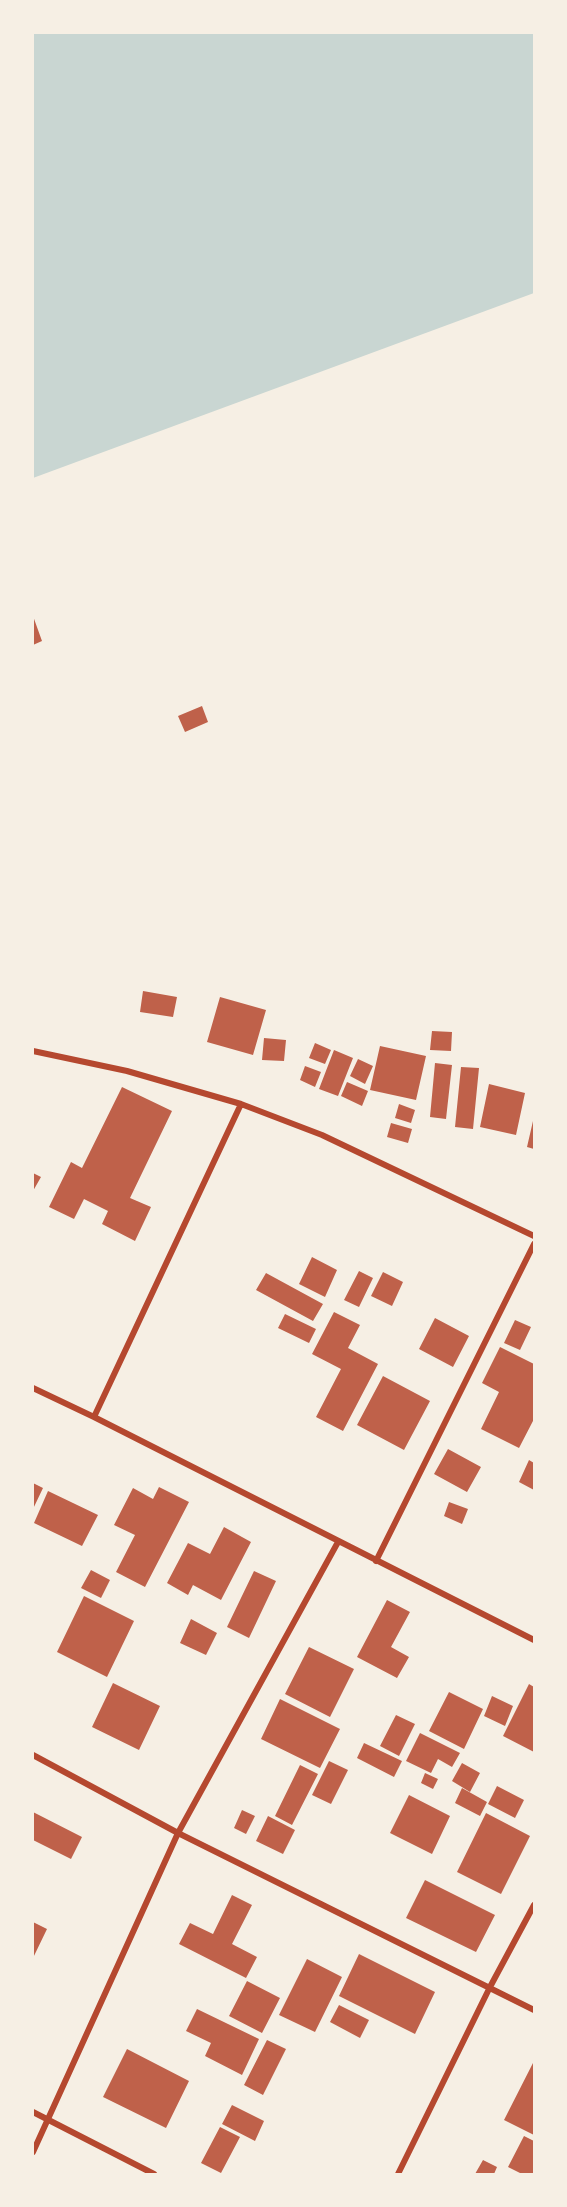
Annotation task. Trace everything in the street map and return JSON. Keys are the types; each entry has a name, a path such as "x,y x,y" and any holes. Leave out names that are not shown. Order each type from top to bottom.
{"street":[{"path":"33,1051 127,1071 241,1104 322,1135 534,1236"},
{"path":"94,1417 241,1104"},
{"path":"376,1562 534,1244"},
{"path":"33,1388 534,1640"},
{"path":"33,2152 178,1833 338,1542"},
{"path":"33,1755 178,1833 534,2010"},
{"path":"398,2174 490,1987 534,1905"},
{"path":"33,2112 154,2174"}],"shaded area":[{"path":"33,33 534,33 534,293 33,478"}],"building":[{"path":"33,616 42,641 33,645"},
{"path":"202,706 208,722 185,732 178,716"},
{"path":"143,991 177,997 173,1017 140,1012"},
{"path":"220,997 266,1010 253,1055 207,1042"},
{"path":"432,1031 452,1032 451,1051 430,1050"},
{"path":"264,1038 286,1040 284,1061 262,1060"},
{"path":"315,1043 331,1050 325,1064 309,1058"},
{"path":"380,1046 426,1056 416,1100 370,1090"},
{"path":"334,1050 353,1058 338,1096 319,1089"},
{"path":"358,1059 373,1066 365,1084 350,1076"},
{"path":"435,1063 452,1065 446,1119 430,1117"},
{"path":"305,1066 321,1072 315,1087 300,1080"},
{"path":"461,1067 479,1068 473,1129 455,1127"},
{"path":"347,1082 368,1091 362,1106 341,1096"},
{"path":"489,1084 525,1093 516,1135 480,1127"},
{"path":"122,1087 172,1111 130,1198 151,1207 135,1241 102,1224 108,1211 84,1199 74,1219 49,1207 71,1162 82,1168"},
{"path":"399,1104 415,1110 411,1123 395,1118"},
{"path":"534,1122 534,1149 527,1147"},
{"path":"391,1123 412,1129 408,1143 387,1137"},
{"path":"33,1173 41,1177 33,1191"},
{"path":"312,1257 337,1270 325,1297 299,1284"},
{"path":"359,1271 373,1278 359,1307 344,1300"},
{"path":"383,1272 403,1282 392,1306 371,1296"},
{"path":"266,1273 323,1304 313,1321 256,1290"},
{"path":"334,1312 360,1325 348,1348 378,1364 343,1431 316,1417 341,1369 312,1354"},
{"path":"285,1314 316,1329 309,1343 278,1328"},
{"path":"435,1318 469,1336 453,1367 419,1349"},
{"path":"515,1320 531,1327 520,1350 504,1343"},
{"path":"500,1347 534,1364 534,1419 519,1448 481,1429 499,1392 482,1383"},
{"path":"383,1376 430,1401 404,1450 357,1425"},
{"path":"448,1449 481,1467 467,1492 434,1474"},
{"path":"529,1460 534,1463 534,1490 519,1482"},
{"path":"33,1483 43,1488 33,1509"},
{"path":"159,1487 189,1502 145,1587 116,1572 135,1535 114,1525 133,1488 153,1499"},
{"path":"48,1491 98,1515 82,1546 34,1523"},
{"path":"449,1502 468,1509 462,1524 444,1516"},
{"path":"224,1527 251,1542 221,1600 193,1585 188,1595 167,1583 188,1543 210,1554"},
{"path":"91,1570 110,1580 101,1598 81,1588"},
{"path":"254,1571 276,1581 249,1638 227,1627"},
{"path":"84,1596 134,1621 107,1677 57,1652"},
{"path":"387,1600 410,1612 391,1647 409,1657 397,1678 357,1657"},
{"path":"191,1619 217,1633 206,1655 180,1643"},
{"path":"309,1647 354,1669 330,1717 285,1694"},
{"path":"113,1683 160,1706 139,1750 92,1727"},
{"path":"529,1684 534,1687 534,1752 503,1736"},
{"path":"449,1692 483,1709 464,1749 429,1731"},
{"path":"492,1696 513,1706 505,1726 484,1716"},
{"path":"280,1699 340,1729 320,1768 261,1739"},
{"path":"396,1715 415,1724 399,1756 380,1746"},
{"path":"420,1733 460,1753 452,1767 438,1759 431,1773 406,1761"},
{"path":"364,1743 402,1761 394,1777 357,1758"},
{"path":"329,1761 348,1770 331,1804 312,1795"},
{"path":"462,1763 480,1773 470,1792 452,1781"},
{"path":"300,1765 318,1774 292,1825 275,1816"},
{"path":"425,1773 438,1779 433,1789 421,1783"},
{"path":"497,1786 524,1800 515,1818 488,1804"},
{"path":"462,1788 487,1802 480,1816 455,1803"},
{"path":"409,1795 450,1816 432,1854 390,1833"},
{"path":"242,1810 255,1816 246,1834 234,1828"},
{"path":"33,1812 82,1837 71,1859 33,1840"},
{"path":"486,1813 530,1836 501,1894 457,1872"},
{"path":"268,1816 295,1830 283,1854 256,1841"},
{"path":"425,1880 495,1915 476,1952 406,1918"},
{"path":"232,1895 252,1905 232,1944 257,1957 246,1978 179,1944 190,1923 213,1934"},
{"path":"33,1922 47,1929 33,1958"},
{"path":"359,1954 435,1992 415,2034 339,1996"},
{"path":"307,1959 342,1977 315,2032 279,2015"},
{"path":"247,1981 280,1998 262,2033 229,2016"},
{"path":"339,2005 369,2020 360,2038 330,2022"},
{"path":"197,2009 259,2039 242,2075 205,2056 211,2043 186,2031"},
{"path":"267,2040 286,2049 263,2095 244,2085"},
{"path":"127,2049 189,2081 166,2128 103,2097"},
{"path":"534,2061 534,2135 504,2120"},
{"path":"232,2105 264,2121 255,2141 222,2124"},
{"path":"220,2127 240,2137 221,2173 201,2163"},
{"path":"524,2136 534,2141 534,2174 522,2174 508,2167"},
{"path":"483,2160 497,2167 494,2174 475,2174"}]}
